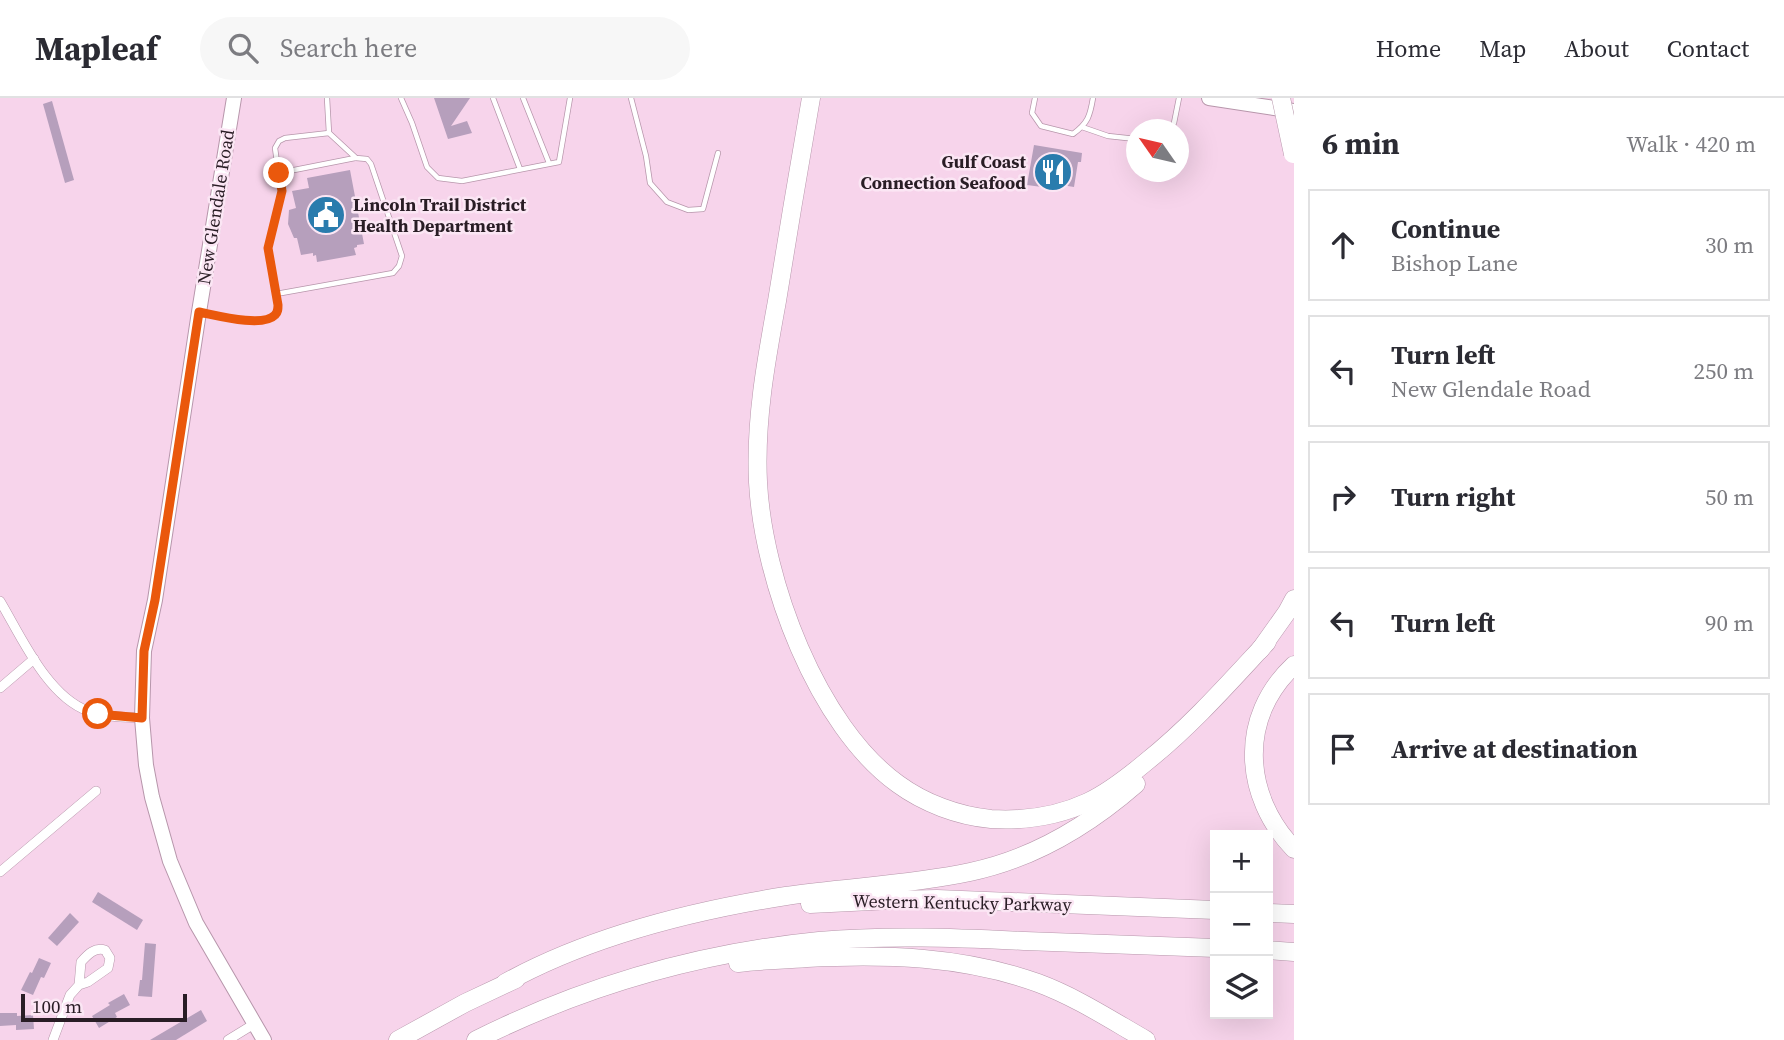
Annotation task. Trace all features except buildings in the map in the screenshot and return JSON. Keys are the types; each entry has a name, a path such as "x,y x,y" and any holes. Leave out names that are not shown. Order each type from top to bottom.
{"highway":[{"path":"811,98 763,383 758,482 761,514 766,546 783,606 801,651 836,716 875,765 923,800 951,811 979,818 1007,820 1062,812 1088,802 1112,788 1158,752 1205,710 1267,642"},
{"path":"1281,98 1294,155"},
{"path":"1287,98 1294,122"},
{"path":"505,984 528,971 593,944 668,920 785,896 943,877 1002,863 1031,852 1084,823 1135,786 1158,764 1225,693 1267,642 1294,599"},
{"path":"1294,665 1277,683 1257,724 1254,773 1270,819 1294,849"},
{"name":"Western Kentucky Parkway","path":"398,1040 505,984 587,951 671,926 747,912 846,901 937,900 1210,911"},
{"path":"1273,913 1294,914"},
{"name":"Western Kentucky Parkway","path":"476,1040 549,1006 600,987 680,964 773,947 868,938 966,938 1210,948"},
{"path":"1273,950 1294,952"},
{"path":"600,987 674,972 748,962 860,957 934,959 1006,972 1040,984 1074,999 1146,1040"}],"main road":[{"name":"New Glendale Road","path":"234,98 155,600 144,651 142,718 152,797 170,861 196,923 264,1040"},
{"path":"1209,98 1294,111"}],"street":[{"path":"0,601 57,692 72,703 98,714 142,718"},
{"path":"0,688 34,659"},
{"path":"0,872 96,791"},
{"path":"53,1040 70,995 79,985"},
{"path":"228,1040 254,1024"}],"lane":[{"path":"327,98 329,133 356,158"},
{"path":"401,98 427,167 438,178 462,181 559,162 570,98"},
{"path":"493,98 520,169"},
{"path":"523,98 549,163"},
{"path":"631,98 650,183 667,202 688,210 703,209 718,153"},
{"path":"1035,98 1032,113 1041,126 1073,134 1090,116 1093,98"},
{"path":"1175,119 1179,98"},
{"path":"1082,127 1108,136 1126,138"},
{"path":"199,312 252,322 272,318 277,313 268,248 282,191 275,148 279,141 285,138 329,133"},
{"path":"276,294 393,272 399,266 401,256 371,164 367,159 356,158 279,173"}],"place":[{"name":"Gulf Coast Connection Seafood","path":"1053,172"},
{"name":"Lincoln Trail District Health Department","path":"326,215"}],"route":[{"path":"98,714 142,718 144,651 155,600 199,312 252,322 272,318 277,313 268,248 282,191 279,173"}]}
